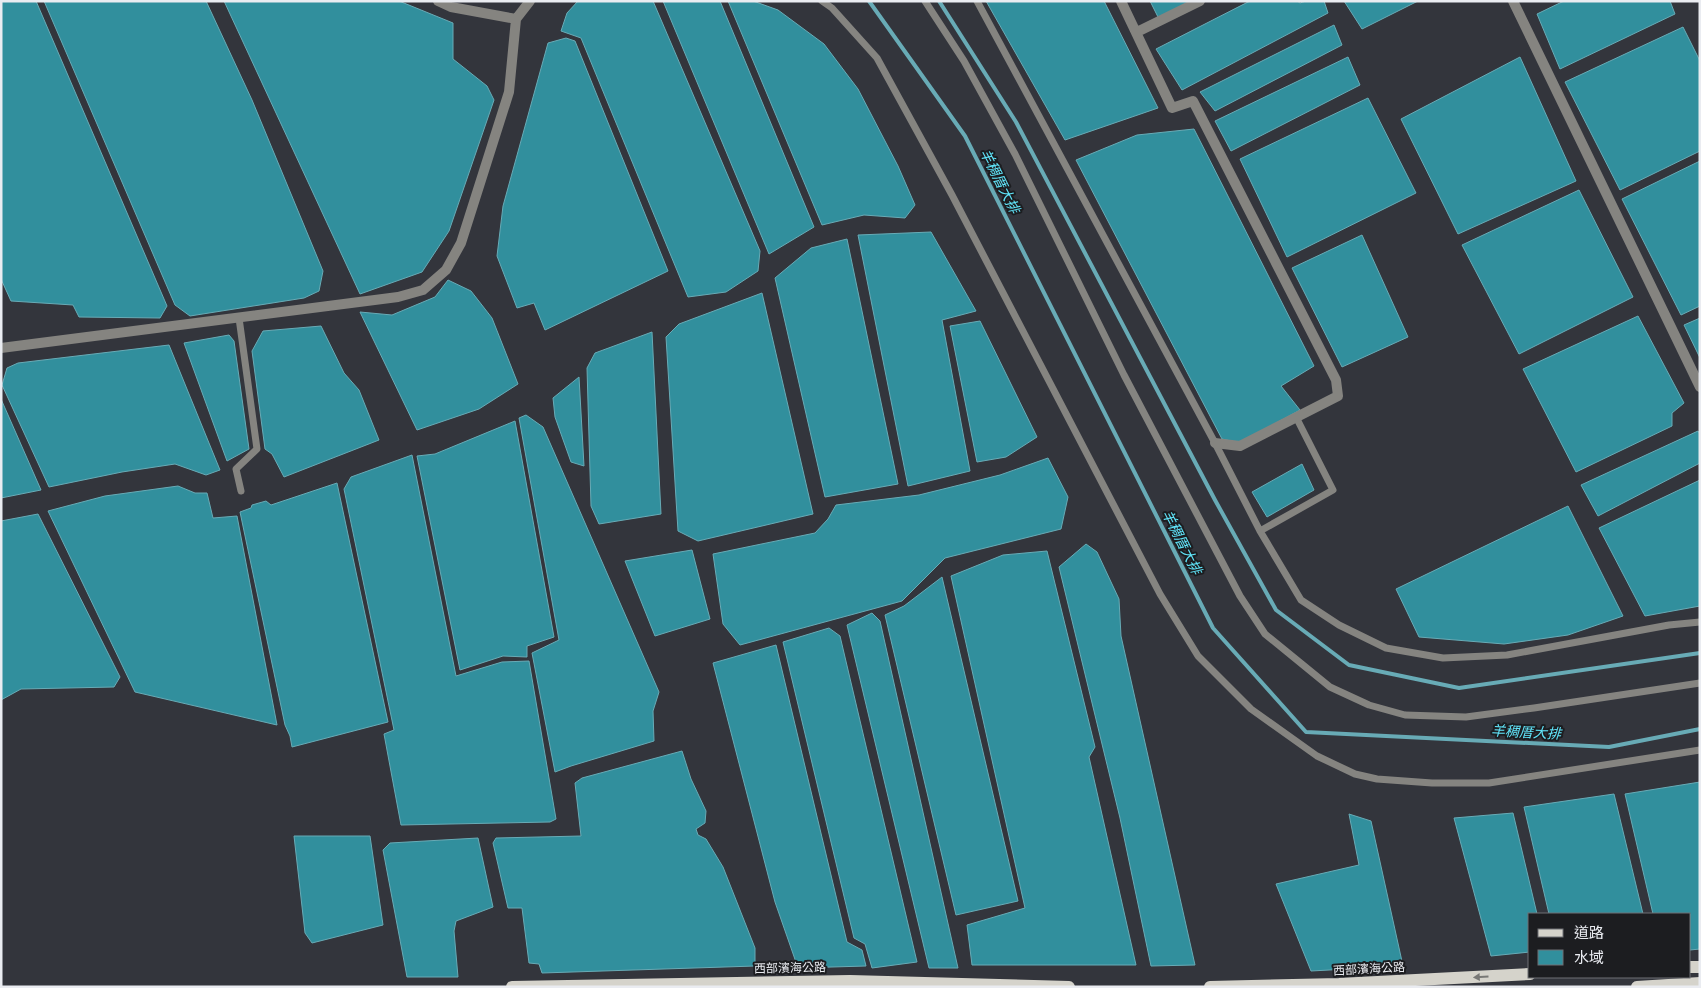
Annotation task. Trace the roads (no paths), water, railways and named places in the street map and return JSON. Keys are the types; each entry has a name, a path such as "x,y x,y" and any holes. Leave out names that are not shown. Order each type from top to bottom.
{"main road":[{"name":"西部濱海公路","path":"1210,987 1339,984 1528,974"},
{"name":"西部濱海公路","path":"512,987 850,980 1069,987"},
{"path":"1637,987 1700,983"}],"street":[{"path":"438,1 451,7 516,19"},
{"path":"1,348 398,297 423,290 446,270 461,243 509,92 516,19 530,1"},
{"path":"1121,1 1172,108 1193,101 1336,380 1338,396 1296,418 1240,446 1215,443"},
{"path":"1137,32 1200,1"},
{"path":"1513,1 1700,387"}],"lane":[{"path":"822,1 832,8 877,58 956,204 1160,594 1198,656 1251,710 1317,756 1355,774 1377,779 1432,783 1489,783 1700,750"},
{"path":"925,1 964,61 1015,154 1124,375 1240,596 1265,634 1330,687 1369,705 1405,715 1466,716 1544,707 1700,683"},
{"path":"977,1 1215,443 1260,531 1301,600 1339,625 1386,648 1444,658 1507,655 1669,625 1700,622"},
{"path":"239,318 257,449 236,469 241,491"},
{"path":"1260,531 1333,490 1296,418"}],"water":[{"path":"1,1 36,1 167,306 160,318 79,317 73,305 11,301 1,279"},
{"path":"44,1 206,1 252,100 323,271 319,291 304,298 190,316 175,305"},
{"path":"224,1 399,1 453,23 453,59 487,86 494,100 449,231 422,272 360,294"},
{"path":"578,1 653,1 760,251 758,271 726,292 688,297 581,38 561,31 567,13"},
{"path":"663,1 720,1 814,227 769,254"},
{"path":"728,1 753,1 778,10 824,44 858,89 898,166 915,205 905,218 864,215 822,225"},
{"path":"986,1 1104,1 1158,108 1065,140"},
{"path":"1150,1 1190,1 1159,19"},
{"path":"1250,1 1297,1 1300,3 1324,1 1328,13 1182,90 1156,49"},
{"path":"1344,1 1418,1 1362,29"},
{"path":"1564,1 1670,1 1675,14 1560,69 1537,14"},
{"path":"1334,25 1342,45 1215,111 1200,92"},
{"path":"1683,27 1700,61 1700,151 1620,190 1565,82"},
{"path":"566,38 575,41 668,271 545,330 534,303 517,308 497,256 503,206 548,43"},
{"path":"1348,57 1360,85 1231,151 1215,121"},
{"path":"1520,57 1576,181 1458,234 1401,119"},
{"path":"1368,98 1416,193 1287,257 1240,159"},
{"path":"1194,129 1314,366 1281,386 1300,410 1240,443 1222,439 1076,160 1137,135"},
{"path":"1700,161 1700,306 1681,315 1622,199"},
{"path":"1579,190 1633,297 1519,354 1462,245"},
{"path":"931,232 976,311 942,320 970,471 908,486 858,235"},
{"path":"1362,235 1408,337 1342,367 1292,268"},
{"path":"847,239 898,484 825,497 775,278 811,248"},
{"path":"448,280 471,291 492,318 518,384 479,409 417,430 360,312 392,315 435,297"},
{"path":"762,293 813,514 698,541 678,531 666,337 679,324"},
{"path":"1638,316 1684,403 1672,413 1672,426 1576,472 1523,369"},
{"path":"1700,318 1700,358 1684,325"},
{"path":"980,321 1037,437 1006,457 977,462 950,326"},
{"path":"321,326 344,373 359,390 379,440 284,477 272,454 265,449 252,351 263,331"},
{"path":"652,332 661,514 599,524 591,506 587,368 595,353"},
{"path":"229,335 234,341 249,449 227,461 184,343"},
{"path":"169,345 220,470 206,475 175,464 122,472 49,487 2,385 7,368 18,363"},
{"path":"579,377 584,466 571,462 555,417 553,398"},
{"path":"1,399 41,490 1,498"},
{"path":"526,415 543,427 659,692 653,711 654,741 555,772 532,653 559,640 519,418"},
{"path":"515,421 554,637 527,646 527,657 503,656 460,670 417,456 435,454"},
{"path":"1698,431 1700,434 1700,463 1598,516 1581,485"},
{"path":"412,455 456,676 502,662 529,661 556,819 550,822 401,825 384,734 394,730 344,489 351,477"},
{"path":"1048,458 1068,497 1061,529 945,558 902,601 740,645 723,624 713,554 815,533 828,519 836,505 919,495 1000,475"},
{"path":"1302,464 1314,490 1267,517 1252,492"},
{"path":"1700,480 1700,606 1645,616 1599,528"},
{"path":"337,483 388,722 292,747 285,725 240,512 251,508 252,505 266,501 271,505"},
{"path":"178,486 195,493 207,493 213,518 237,516 277,725 135,692 48,511 105,496"},
{"path":"1568,506 1623,616 1568,635 1504,644 1419,637 1396,589"},
{"path":"38,514 120,677 114,687 21,689 1,700 1,521"},
{"path":"1086,544 1097,552 1119,599 1121,636 1195,965 1151,966 1120,818 1059,567"},
{"path":"692,550 710,619 655,636 625,561"},
{"path":"1047,551 1095,747 1089,757 1136,965 972,965 967,925 1025,908 951,576 1003,555"},
{"path":"942,577 1018,901 956,915 885,615 904,606"},
{"path":"872,613 880,621 958,968 929,968 847,625"},
{"path":"829,628 840,636 917,962 872,968 865,944 854,938 783,642"},
{"path":"776,645 847,942 862,950 866,966 798,968 775,902 713,663"},
{"path":"682,751 691,779 706,811 705,823 696,829 698,835 706,839 723,867 755,948 755,966 542,973 539,964 529,963 522,908 508,908 493,843 496,838 581,836 575,783 582,778"},
{"path":"1700,782 1700,949 1691,950 1691,913 1653,913 1625,794"},
{"path":"1614,794 1643,913 1549,913 1524,807"},
{"path":"1513,813 1537,913 1528,913 1528,952 1491,956 1454,818"},
{"path":"1349,814 1371,821 1403,966 1311,971 1276,884 1359,865"},
{"path":"294,836 370,836 383,925 312,943 305,933"},
{"path":"478,838 493,907 456,921 454,931 458,977 407,977 383,850 390,843"}],"waterway":[{"name":"羊稠厝大排","path":"869,1 965,136 1213,628 1306,732 1609,747 1700,729"},
{"path":"939,1 1016,122 1215,500 1276,610 1349,665 1459,688 1700,653"}]}
